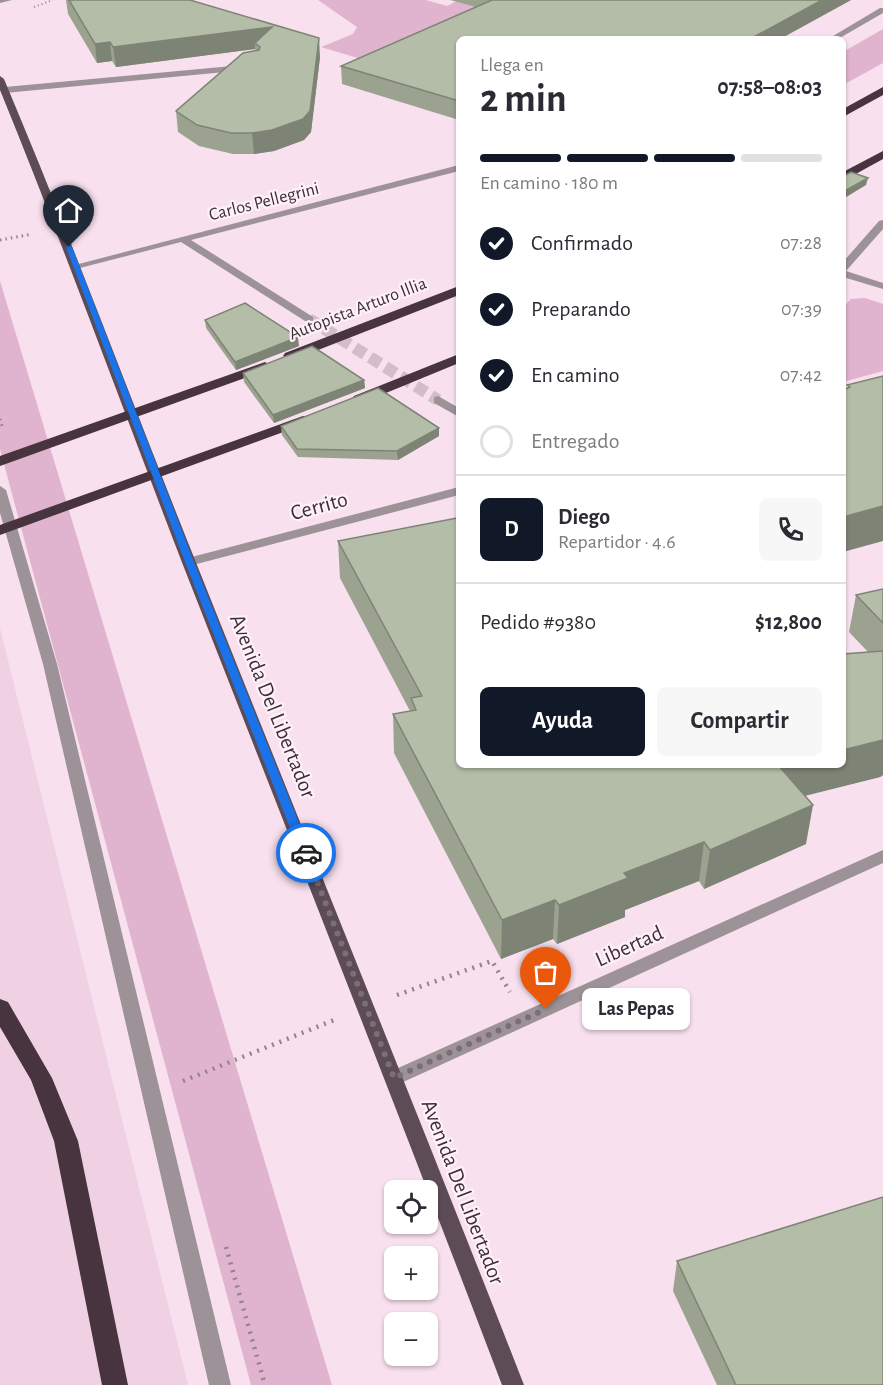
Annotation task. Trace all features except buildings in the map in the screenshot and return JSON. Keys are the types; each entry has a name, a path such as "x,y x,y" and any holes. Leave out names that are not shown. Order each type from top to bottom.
{"highway":[{"path":"846,112 883,90"},
{"path":"847,175 883,154"},
{"name":"Autopista Arturo Illia","path":"0,461 237,377 456,291"},
{"path":"348,403 456,359"},
{"path":"0,530 315,416"},
{"path":"0,1008 41,1078 66,1141 115,1385"}],"main road":[{"name":"Avenida Del Libertador","path":"0,78 76,266 189,562 513,1385"}],"street":[{"path":"0,1 8,0"},
{"path":"837,36 883,10"},
{"path":"4,90 255,67"},
{"name":"Carlos Pellegrini","path":"76,266 456,169"},
{"path":"846,266 883,223"},
{"path":"183,240 309,320"},
{"path":"846,275 883,286"},
{"path":"438,400 456,411"},
{"path":"0,490 50,664 220,1385"},
{"name":"Cerrito","path":"189,562 456,492"},
{"name":"Libertad","path":"394,1078 883,855"}],"shaded area":[{"path":"318,0 426,0 447,6 459,0 550,0 445,31 381,65 321,47 353,34 357,27"},
{"path":"883,29 883,63 846,83 846,50"},
{"path":"0,281 332,1385 251,1385 0,449"},
{"path":"865,298 883,304 883,371 846,381 846,304 851,299"},
{"path":"0,628 188,1385 0,1385"}],"tunnel":[{"path":"309,319 438,400"}],"way so far":[{"path":"306,853 394,1078 546,1009"}],"place":[{"name":"Las Pepas","path":"546,1009"}],"route":[{"path":"69,247 189,562 306,853"}]}
